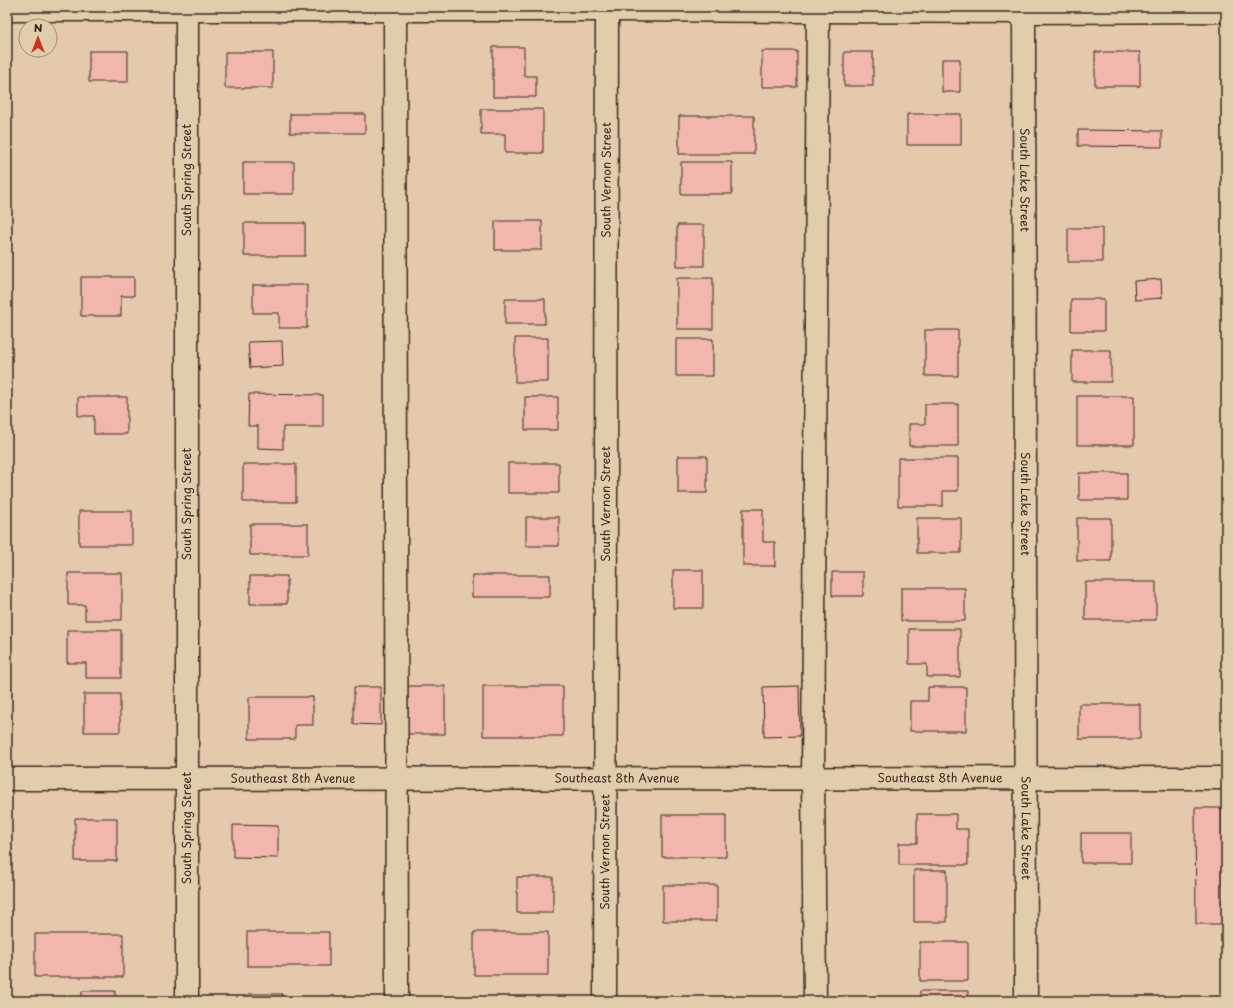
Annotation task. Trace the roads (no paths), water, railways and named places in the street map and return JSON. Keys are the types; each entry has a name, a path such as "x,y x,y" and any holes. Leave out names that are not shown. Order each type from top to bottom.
{"street":[{"path":"395,8 397,1001"},
{"path":"7,10 607,8 1226,11"},
{"name":"South Vernon Street","path":"605,1001 607,8"},
{"name":"South Spring Street","path":"187,9 187,1001"},
{"path":"815,1001 813,778 818,9"},
{"name":"South Lake Street","path":"1024,10 1026,1001"},
{"name":"Southeast 8th Avenue","path":"7,778 1226,778"}]}
